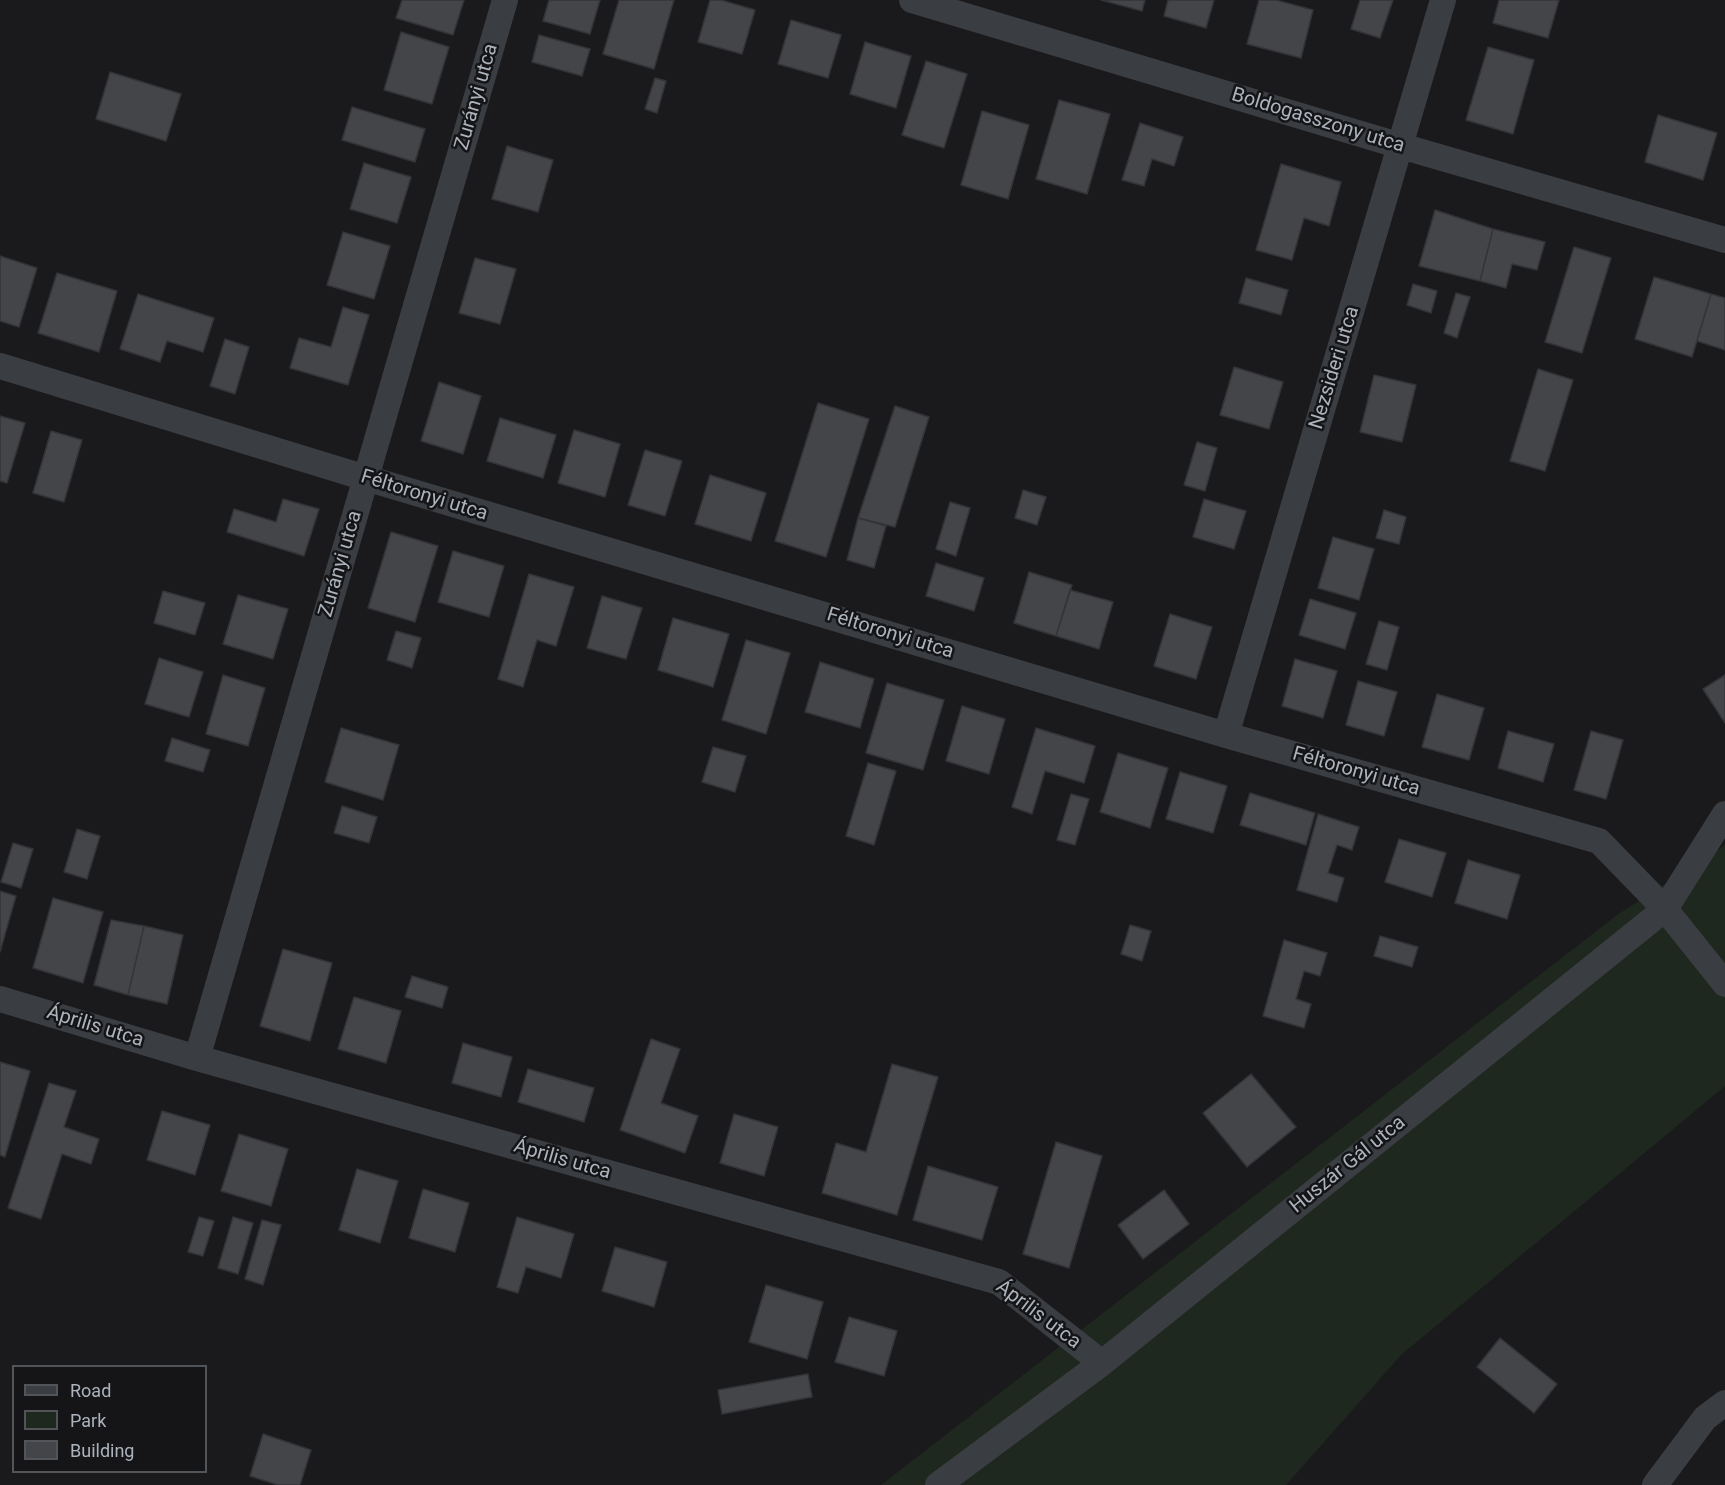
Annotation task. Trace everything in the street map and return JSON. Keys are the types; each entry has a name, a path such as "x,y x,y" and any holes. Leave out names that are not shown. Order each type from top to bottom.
{"street":[{"name":"Zurányi utca","path":"197,1058 505,0"},
{"name":"Boldogasszony utca","path":"912,0 1725,240"},
{"name":"Nezsideri utca","path":"1226,735 1443,0"},
{"name":"Féltoronyi utca","path":"0,366 1226,735 1599,841 1665,909 1725,984"},
{"name":"Huszár Gál utca","path":"938,1485 1102,1363 1665,909 1725,814"},
{"name":"Április utca","path":"0,999 197,1058 999,1282 1102,1363"},
{"path":"1655,1485 1705,1418 1725,1403"}],"green space":[{"path":"1725,845 1725,1086 1401,1355 1286,1485 881,1485 1617,915"}],"building":[{"path":"402,0 464,0 453,35 396,18"},
{"path":"549,0 600,0 590,34 543,21"},
{"path":"619,0 674,0 654,69 603,54"},
{"path":"710,0 721,0 755,10 742,54 698,42"},
{"path":"1101,0 1145,0 1142,11"},
{"path":"1168,0 1214,0 1206,28 1164,16"},
{"path":"1259,0 1276,0 1313,10 1301,58 1247,44"},
{"path":"1360,0 1393,0 1380,38 1351,29"},
{"path":"1499,0 1559,0 1548,38 1493,23"},
{"path":"791,20 841,35 828,78 778,64"},
{"path":"401,32 449,47 432,104 384,90"},
{"path":"539,35 590,49 582,76 532,62"},
{"path":"865,42 911,56 896,108 850,94"},
{"path":"1488,47 1534,60 1513,134 1466,120"},
{"path":"926,61 967,74 944,148 902,135"},
{"path":"110,72 181,94 166,141 96,119"},
{"path":"655,78 666,81 657,113 645,109"},
{"path":"1059,100 1110,114 1087,194 1036,179"},
{"path":"352,107 425,129 415,162 342,140"},
{"path":"982,111 1029,125 1008,199 961,185"},
{"path":"1658,115 1717,133 1703,180 1645,162"},
{"path":"1140,123 1183,137 1174,166 1152,159 1144,186 1122,180"},
{"path":"507,146 553,160 538,212 492,199"},
{"path":"364,163 411,177 397,223 350,209"},
{"path":"1281,164 1341,182 1329,226 1304,218 1292,260 1256,250"},
{"path":"1435,210 1493,229 1480,281 1419,266"},
{"path":"1493,229 1545,242 1537,270 1512,264 1506,288 1480,281"},
{"path":"343,232 390,246 374,299 327,285"},
{"path":"1574,247 1611,258 1582,353 1545,342"},
{"path":"0,256 37,268 19,327 0,321"},
{"path":"475,258 516,269 500,324 459,313"},
{"path":"57,273 117,291 99,352 38,333"},
{"path":"1654,277 1711,294 1692,357 1635,339"},
{"path":"1246,278 1288,290 1281,315 1239,303"},
{"path":"1413,284 1437,291 1431,313 1407,305"},
{"path":"1456,293 1470,297 1457,338 1444,333"},
{"path":"138,294 214,318 203,352 167,341 160,362 120,349"},
{"path":"1711,294 1725,298 1725,350 1697,341"},
{"path":"343,307 369,315 348,385 290,368 299,338 331,347"},
{"path":"225,339 249,347 235,394 210,386"},
{"path":"1234,367 1283,382 1269,429 1220,415"},
{"path":"1538,369 1573,380 1545,471 1510,461"},
{"path":"1374,375 1416,385 1402,442 1360,432"},
{"path":"439,382 481,396 463,454 421,441"},
{"path":"818,403 869,419 826,557 775,541"},
{"path":"895,406 929,417 895,527 858,518"},
{"path":"0,416 25,423 7,483 0,481"},
{"path":"500,418 556,435 543,478 487,461"},
{"path":"574,430 620,444 605,497 558,483"},
{"path":"51,431 82,440 64,502 33,493"},
{"path":"1197,442 1217,448 1205,491 1184,485"},
{"path":"645,450 682,461 665,516 628,505"},
{"path":"710,475 766,493 751,541 695,524"},
{"path":"1023,490 1046,497 1037,525 1015,518"},
{"path":"283,499 319,509 304,556 227,532 234,509 276,522"},
{"path":"1204,499 1246,511 1234,549 1193,537"},
{"path":"950,502 970,508 956,556 936,549"},
{"path":"1384,510 1406,517 1399,544 1376,538"},
{"path":"858,518 886,526 874,568 847,560"},
{"path":"391,532 438,546 415,622 368,608"},
{"path":"1333,537 1374,549 1359,600 1318,588"},
{"path":"453,551 504,566 489,617 438,602"},
{"path":"936,563 984,578 974,611 926,596"},
{"path":"1029,572 1072,585 1056,636 1014,623"},
{"path":"529,574 574,587 556,646 537,640 523,687 498,679"},
{"path":"1070,590 1113,602 1099,649 1056,636"},
{"path":"163,591 205,603 195,635 154,623"},
{"path":"238,595 288,609 273,659 223,644"},
{"path":"602,596 642,608 626,659 587,648"},
{"path":"1310,599 1356,613 1345,649 1299,635"},
{"path":"1170,614 1212,627 1196,679 1154,666"},
{"path":"673,618 729,634 713,687 658,670"},
{"path":"1379,621 1399,627 1387,670 1366,664"},
{"path":"396,631 421,638 412,668 387,660"},
{"path":"746,640 790,653 766,734 722,720"},
{"path":"159,658 203,672 189,717 145,704"},
{"path":"1295,659 1337,671 1323,718 1282,706"},
{"path":"820,662 874,679 860,728 805,712"},
{"path":"223,675 265,688 248,746 206,734"},
{"path":"1725,675 1725,723 1703,689"},
{"path":"1358,681 1397,692 1384,736 1346,725"},
{"path":"887,683 944,700 923,770 866,753"},
{"path":"1437,694 1484,708 1469,760 1422,747"},
{"path":"962,706 1005,719 989,774 946,761"},
{"path":"341,728 399,745 383,800 325,782"},
{"path":"1036,728 1095,746 1084,783 1045,771 1032,814 1012,807"},
{"path":"1508,731 1554,744 1543,782 1498,768"},
{"path":"1591,731 1623,740 1606,799 1574,790"},
{"path":"172,738 210,750 203,772 165,761"},
{"path":"713,747 746,756 735,792 702,782"},
{"path":"1118,753 1168,768 1150,828 1100,812"},
{"path":"868,763 896,771 874,845 846,836"},
{"path":"1180,772 1227,786 1213,833 1166,819"},
{"path":"1250,793 1315,813 1306,845 1240,825"},
{"path":"1071,794 1089,799 1075,845 1057,840"},
{"path":"342,806 377,817 369,843 334,833"},
{"path":"1318,814 1359,827 1352,850 1337,845 1328,873 1344,878 1337,902 1297,890"},
{"path":"77,829 100,836 87,879 64,872"},
{"path":"1399,839 1446,853 1432,897 1385,882"},
{"path":"13,843 33,849 21,888 1,882"},
{"path":"1468,860 1520,875 1507,919 1455,903"},
{"path":"0,891 16,896 0,952"},
{"path":"53,898 103,912 83,983 33,968"},
{"path":"111,920 144,926 128,995 94,985"},
{"path":"1130,925 1151,931 1142,961 1121,954"},
{"path":"144,926 183,935 167,1004 128,995"},
{"path":"1380,936 1418,947 1412,967 1374,956"},
{"path":"1284,940 1327,953 1320,976 1304,971 1296,999 1311,1004 1304,1028 1263,1016"},
{"path":"283,949 332,963 310,1041 260,1026"},
{"path":"412,976 448,987 442,1008 405,997"},
{"path":"354,997 401,1011 386,1063 338,1049"},
{"path":"651,1039 680,1049 661,1103 698,1116 685,1153 620,1130"},
{"path":"463,1043 512,1057 501,1097 452,1083"},
{"path":"0,1062 30,1071 5,1157 0,1155"},
{"path":"892,1064 938,1077 897,1215 822,1193 836,1143 866,1152"},
{"path":"528,1069 594,1088 584,1122 518,1102"},
{"path":"1251,1074 1296,1127 1247,1167 1203,1113"},
{"path":"49,1083 76,1091 64,1127 99,1139 91,1164 62,1154 41,1219 8,1208"},
{"path":"162,1111 210,1125 195,1175 147,1160"},
{"path":"734,1114 778,1127 764,1176 720,1163"},
{"path":"239,1134 288,1149 271,1206 221,1191"},
{"path":"1056,1142 1102,1156 1069,1268 1023,1254"},
{"path":"928,1166 998,1187 982,1240 913,1220"},
{"path":"357,1169 398,1181 380,1243 339,1230"},
{"path":"423,1189 469,1203 455,1252 409,1238"},
{"path":"1164,1190 1189,1224 1143,1259 1118,1225"},
{"path":"199,1217 214,1221 203,1256 188,1252"},
{"path":"233,1217 253,1223 238,1274 218,1268"},
{"path":"517,1217 574,1234 561,1278 526,1267 518,1293 497,1287"},
{"path":"262,1220 281,1225 263,1285 245,1279"},
{"path":"615,1247 667,1262 654,1307 602,1291"},
{"path":"766,1285 823,1302 807,1359 749,1342"},
{"path":"849,1317 897,1331 884,1376 835,1362"},
{"path":"1500,1338 1557,1384 1534,1413 1477,1367"},
{"path":"808,1374 812,1397 722,1414 718,1390"},
{"path":"263,1434 311,1450 300,1485 278,1485 250,1476"}]}
